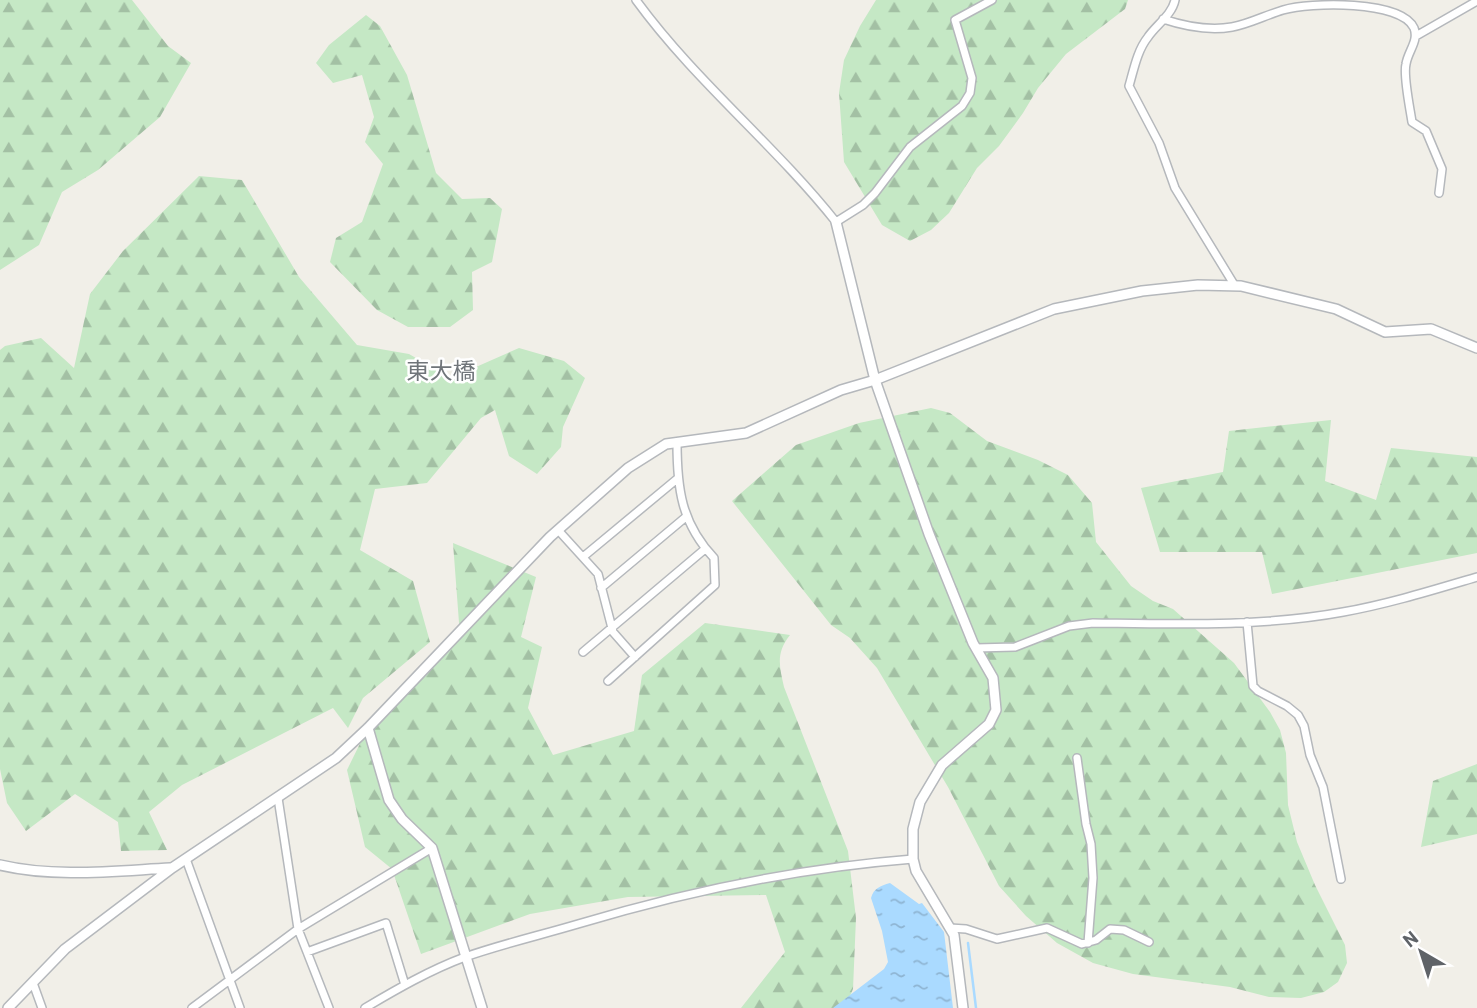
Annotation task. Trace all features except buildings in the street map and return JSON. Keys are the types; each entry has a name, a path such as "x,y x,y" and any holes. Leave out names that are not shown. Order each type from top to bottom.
{"street":[{"path":"636,0 677,52 806,185 836,222 875,380 929,534 976,648 993,678 996,710 989,724 943,765 920,802 913,829 913,859 927,892 950,928 956,945 962,1008"},
{"path":"836,222 863,205 910,147 962,106 970,93 972,78 955,20 992,0"},
{"path":"1175,0 1173,8 1146,39 1136,60 1129,86 1159,143 1175,188 1235,286"},
{"path":"1416,36 1477,1"},
{"path":"1163,19 1184,25 1231,27 1283,10 1359,2 1384,7 1404,16 1413,25 1416,36 1406,64 1412,122 1426,131 1442,169 1439,193"},
{"path":"8,1008 65,949 172,868 336,758 558,530 628,468 666,444 746,433 841,390 875,380 1054,309 1142,291 1198,285 1235,286 1336,309 1385,332 1431,330 1477,348"},
{"path":"608,681 715,585 714,558 701,544 687,516 677,479 677,442"},
{"path":"583,557 677,479"},
{"path":"601,588 687,516"},
{"path":"558,530 598,574 613,632 635,657"},
{"path":"583,652 705,549"},
{"path":"976,648 1015,647 1069,626 1093,623 1247,622 1342,613 1477,577"},
{"path":"1247,622 1253,686 1287,706 1298,715 1304,726 1310,755 1323,787 1341,878"},
{"path":"368,728 389,800 402,819 432,848 482,1008"},
{"path":"1077,758 1091,844 1093,878 1088,943"},
{"path":"278,798 298,929 329,1008"},
{"path":"192,1008 298,929 432,848"},
{"path":"187,859 240,1008"},
{"path":"365,1008 405,985 465,957 646,904 736,883 844,865 913,859"},
{"path":"0,865 23,871 102,872 172,868"},
{"path":"307,953 386,923 405,985"},
{"path":"950,928 966,929 997,939 1047,928 1075,942 1088,943 1110,929 1124,930 1149,942"},
{"path":"33,983 42,1008"}],"green space":[{"path":"0,0 132,0 168,46 191,63 160,117 98,170 62,192 39,245 0,270"},
{"path":"876,0 1128,0 1125,9 1066,54 1038,88 999,146 977,168 949,213 931,230 910,241 882,225 844,162 839,93 844,60"},
{"path":"366,15 380,26 407,75 436,173 462,199 490,198 502,209 492,262 472,272 473,310 450,327 408,327 377,310 330,262 336,238 362,222 383,164 365,142 374,117 362,75 333,83 316,63 329,45"},
{"path":"199,176 242,180 299,277 357,345 409,354 451,378 519,348 564,361 585,378 563,427 561,447 537,474 509,456 495,410 481,418 427,483 375,489 360,550 413,581 430,642 363,698 348,728 333,708 182,785 149,812 167,850 121,851 118,822 75,794 26,831 7,803 0,769 0,350 5,346 41,338 74,368 90,294 123,251"},
{"path":"931,408 950,413 987,441 1038,460 1068,475 1092,503 1096,542 1131,586 1153,601 1173,609 1234,663 1270,712 1280,730 1286,753 1288,805 1297,842 1345,945 1347,963 1338,982 1324,992 1301,998 1269,997 1230,987 1133,974 1093,963 1057,943 1026,916 999,886 948,787 877,668 850,638 831,625 732,501 796,445 859,423"},
{"path":"1331,420 1325,481 1376,500 1391,448 1477,457 1477,553 1272,594 1262,552 1160,552 1141,488 1223,472 1229,431"},
{"path":"453,543 536,577 521,637 542,647 528,708 553,755 634,731 642,675 705,623 790,635 782,648 780,660 784,687 848,851 856,918 853,989 845,1008 741,1008 785,952 766,895 628,897 530,914 421,954 392,869 365,847 347,770 375,713 460,636"},
{"path":"1477,764 1477,834 1421,847 1433,781"}],"water":[{"path":"890,883 919,904 922,903 944,932 953,1008 833,1008 884,969 888,962 882,931 871,898 878,888"}],"waterway":[{"path":"968,943 976,1008"}],"district":[{"name":"東大橋","path":"441,371"}]}
